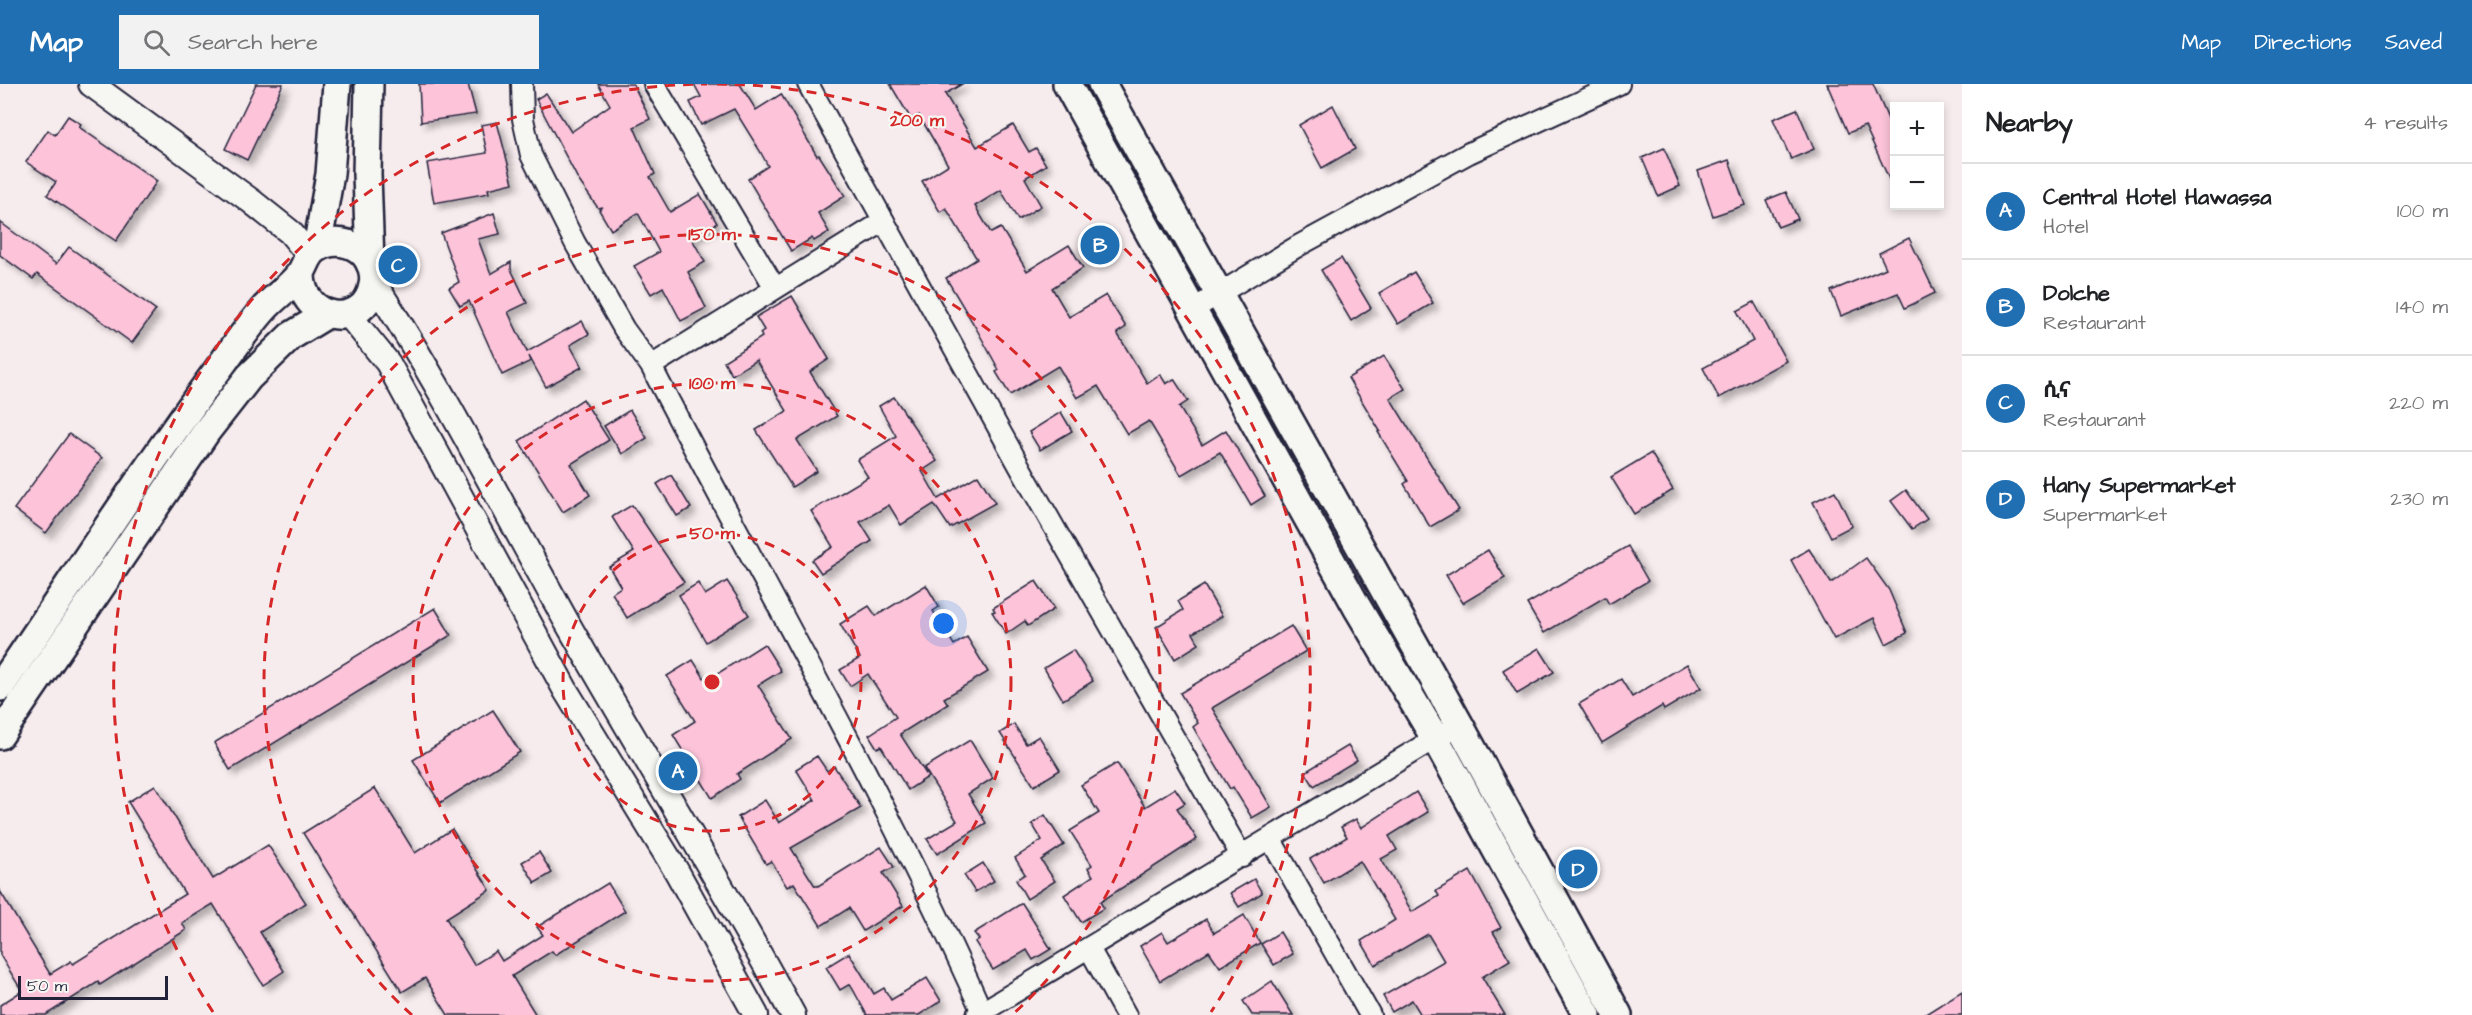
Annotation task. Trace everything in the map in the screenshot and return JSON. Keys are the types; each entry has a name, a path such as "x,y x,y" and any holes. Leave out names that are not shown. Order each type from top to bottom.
{"main road":[{"path":"337,84 330,174 309,259 304,294 317,310 337,314"},
{"path":"0,735 206,432 249,377 291,336 365,302 372,273 367,174 369,84"},
{"path":"1102,84 1459,724 1607,1011"},
{"path":"1079,88 1192,310 1357,607 1436,738 1587,1015"},
{"path":"0,687 222,364 264,309 309,259 337,242 347,243 364,254 372,273"}],"street":[{"path":"91,84 290,232 309,259"},
{"path":"522,84 523,119 531,155 575,243 624,329 651,366 869,780 947,932 980,1014 1271,840 1459,724"},
{"path":"654,84 775,288"},
{"path":"808,84 1026,478 1242,857"},
{"path":"1192,310 1220,296 1298,246 1469,153 1619,84"},
{"path":"651,366 884,221"},
{"path":"372,273 565,619 689,827 793,1015"},
{"path":"337,314 388,363 566,690 677,872 756,1015"},
{"path":"1271,840 1370,1015"},
{"path":"1089,948 1126,1015"}],"building":[{"path":"256,84 283,84 247,160 225,149"},
{"path":"419,84 468,84 476,114 421,122"},
{"path":"598,84 633,84 650,119 634,127 655,174 650,177 670,212 700,194 717,223 692,239 705,262 688,272 706,308 681,321 663,287 651,294 634,266 659,252 638,213 611,230 599,210 603,207 598,208 579,181 536,99 546,93 571,132 610,105"},
{"path":"694,84 740,84 756,110 781,94 817,156 819,155 845,196 818,213 829,232 814,241 812,238 791,251 748,179 768,166 760,151 734,109 701,125 690,102 701,97"},
{"path":"890,84 962,84 945,94 977,147 1013,125 1029,152 1036,148 1046,165 1025,178 1041,206 1018,220 1001,190 975,206 991,233 1001,228 1027,271 1069,245 1083,268 1052,288 1069,317 1106,295 1126,327 1117,333 1147,383 1160,374 1166,384 1174,379 1188,401 1179,407 1202,445 1226,430 1265,496 1251,505 1220,452 1181,475 1149,421 1127,434 1098,386 1077,398 1058,366 1010,395 996,372 999,370 946,278 977,259 946,208 940,212 922,181 948,165 919,115 911,119"},
{"path":"1827,84 1873,84 1890,124 1890,181 1865,126 1848,133"},
{"path":"1333,105 1355,149 1322,168 1299,125"},
{"path":"1797,109 1814,149 1791,159 1773,119"},
{"path":"68,116 81,124 79,127 157,181 116,241 47,195 56,182 26,162 48,130 55,135"},
{"path":"497,122 513,183 488,189 489,193 434,203 427,163 487,153 481,125"},
{"path":"1664,148 1680,186 1658,196 1642,158"},
{"path":"1729,160 1745,205 1713,216 1698,171"},
{"path":"1786,192 1798,219 1778,227 1766,200"},
{"path":"494,213 500,234 478,239 491,274 511,262 511,269 527,303 508,312 527,352 582,321 589,334 570,345 582,367 546,387 529,356 531,361 502,375 469,301 460,306 449,288 459,282 441,233"},
{"path":"0,222 56,264 69,247 156,310 132,343 37,274 33,279 0,255"},
{"path":"1909,238 1935,293 1905,308 1898,293 1841,316 1831,291 1886,268 1879,253"},
{"path":"1341,258 1371,308 1351,321 1321,270"},
{"path":"1414,272 1433,303 1398,324 1379,293"},
{"path":"792,296 829,359 810,372 837,416 797,440 817,471 792,487 756,430 787,411 756,360 732,375 724,361 762,337 760,333 764,330 756,317"},
{"path":"1754,302 1786,361 1719,398 1703,368 1753,341 1737,311"},
{"path":"1384,356 1405,389 1390,398 1459,510 1430,527 1404,484 1408,481 1348,378"},
{"path":"894,397 937,461 922,471 938,499 978,475 995,503 950,528 934,504 901,525 889,505 860,522 872,541 821,573 812,560 833,547 811,511 868,477 857,460 896,436 879,406"},
{"path":"583,399 609,440 571,464 590,495 563,512 519,441"},
{"path":"630,410 647,438 622,454 604,426"},
{"path":"1061,412 1072,431 1040,450 1029,432"},
{"path":"69,434 102,458 46,533 14,509"},
{"path":"1651,453 1673,490 1634,514 1611,477"},
{"path":"671,475 691,508 677,516 657,484"},
{"path":"1906,490 1927,519 1912,529 1891,501"},
{"path":"1835,491 1852,526 1831,537 1813,502"},
{"path":"632,505 684,582 627,618 612,593 621,587 609,567 634,552 612,517"},
{"path":"1628,546 1648,581 1609,604 1605,597 1544,633 1527,604"},
{"path":"1809,549 1831,583 1866,558 1889,590 1907,633 1886,644 1874,618 1834,639 1791,560"},
{"path":"1488,550 1505,578 1463,603 1446,575"},
{"path":"727,581 749,615 706,642 679,595 698,583 705,595"},
{"path":"1036,581 1054,609 1028,626 1025,621 1006,634 992,612 995,611 993,608"},
{"path":"926,585 939,607 933,611 954,645 967,637 988,672 944,698 948,704 900,734 928,777 908,790 881,746 877,748 869,735 896,717 868,674 850,686 840,670 860,658 840,624 869,606 876,616"},
{"path":"1204,585 1222,616 1193,633 1199,644 1175,659 1156,627 1183,610 1178,601"},
{"path":"435,608 451,635 230,770 214,743"},
{"path":"1291,626 1306,651 1212,708 1271,807 1252,818 1233,787 1230,789 1193,727 1198,723 1180,693"},
{"path":"764,644 781,671 758,685 792,739 737,774 740,779 712,798 673,735 695,721 667,676 693,660 706,681"},
{"path":"1539,648 1554,672 1517,694 1503,670"},
{"path":"1073,650 1093,681 1063,700 1044,668"},
{"path":"1687,664 1701,688 1664,710 1662,706 1602,743 1579,704 1621,679 1632,697"},
{"path":"493,710 520,752 440,803 413,760"},
{"path":"1014,724 1026,744 1039,736 1060,770 1034,786 1000,733"},
{"path":"970,740 993,778 968,794 986,823 937,854 927,839 957,821 924,768"},
{"path":"1348,746 1357,760 1314,786 1305,772"},
{"path":"817,756 827,771 834,766 861,808 791,848 815,886 818,886 881,847 894,867 883,873 903,906 863,931 849,908 821,926 794,883 787,887 771,861 766,864 738,817 765,800 779,823 815,800 796,769"},
{"path":"1117,763 1145,807 1175,788 1185,803 1177,808 1197,839 1100,902 1104,908 1081,922 1064,895 1093,876 1088,868 1092,865 1070,831 1099,813 1081,785"},
{"path":"155,785 213,879 268,845 306,903 260,932 284,971 263,985 213,904 182,923 186,930 100,985 98,982 46,1015 0,1015 0,1005 22,991 0,955 0,891 50,974 71,961 73,964 185,894 128,802"},
{"path":"375,788 415,853 452,829 490,890 446,918 474,965 496,951 502,961 543,935 537,927 608,883 625,911 555,955 552,951 512,976 536,1015 448,1015 425,978 402,992 303,833"},
{"path":"1416,792 1428,812 1389,836 1397,850 1381,859 1412,912 1439,896 1436,891 1470,871 1501,928 1493,932 1510,960 1482,977 1505,1015 1421,1015 1412,1000 1392,1012 1383,996 1444,961 1428,934 1375,965 1361,941 1395,920 1360,861 1324,883 1310,859 1347,837 1341,827 1356,819 1361,828"},
{"path":"1045,815 1064,845 1041,860 1055,881 1027,899 1016,880 1025,874 1015,858 1042,840 1032,824"},
{"path":"539,852 552,873 535,883 522,862"},
{"path":"983,863 994,881 975,892 964,875"},
{"path":"1254,879 1262,893 1239,907 1230,893"},
{"path":"1022,903 1051,949 1033,960 1027,950 993,970 975,942 979,939 974,933"},
{"path":"1244,915 1260,943 1220,967 1209,951 1160,981 1140,946 1162,932 1168,942 1206,919 1214,933"},
{"path":"1280,932 1293,954 1274,965 1261,944"},
{"path":"849,953 874,994 884,988 891,1000 927,978 941,1001 919,1015 867,1015 850,984 840,990 826,967"},
{"path":"1272,981 1293,1015 1252,1015 1243,1001"},
{"path":"1962,991 1962,1015 1924,1015"}],"place":[{"name":"Dolche","path":"1100,245"},
{"name":"ሲና","path":"398,265"},
{"name":"Central Hotel Hawassa","path":"678,771"},
{"name":"Hany Supermarket","path":"1578,869"}]}
